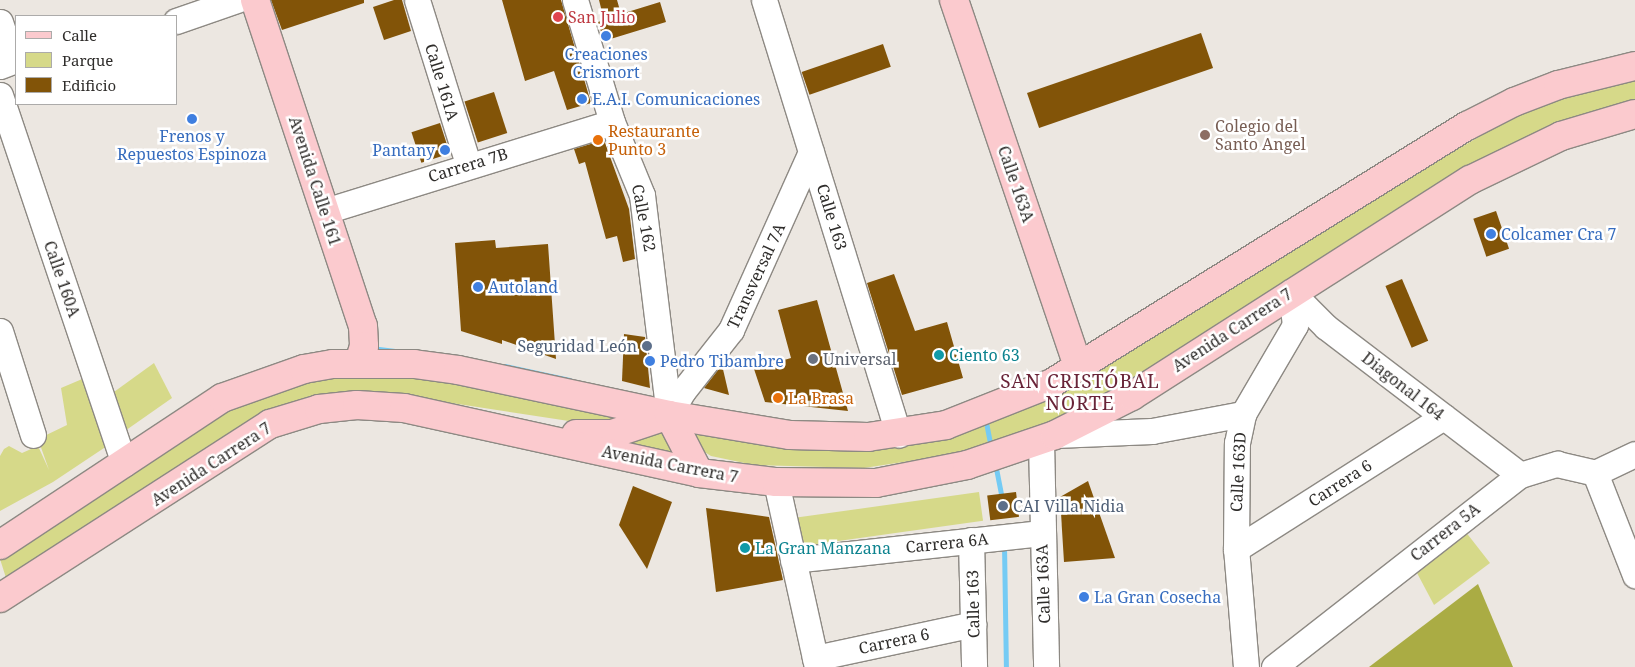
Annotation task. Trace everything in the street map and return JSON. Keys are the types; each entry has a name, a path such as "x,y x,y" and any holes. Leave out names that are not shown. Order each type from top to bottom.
{"main road":[{"name":"Avenida Calle 161","path":"255,0 363,326 364,346 359,362"},
{"name":"Calle 163A","path":"954,0 1078,367"},
{"path":"0,545 222,398 304,369 359,362 458,370 669,415 790,435 834,438 899,435 972,416 1078,367 1467,126 1514,102 1558,85 1635,66"},
{"name":"Avenida Carrera 7","path":"0,598 178,486 236,444 293,415 358,405 404,408 521,432 699,473 776,482 896,480 967,465 1048,438 1132,396 1291,292 1470,180 1561,136 1635,114"},
{"path":"521,432 612,434 669,415"},
{"path":"669,415 699,473"}],"street":[{"path":"178,20 237,0"},
{"name":"Calle 161A","path":"417,0 468,164"},
{"name":"Calle 162","path":"575,0 612,122 642,195 669,415"},
{"name":"Calle 163","path":"764,0 899,435"},
{"path":"0,22 13,61 0,66"},
{"name":"Calle 160A","path":"2,106 124,464"},
{"name":"Carrera 7B","path":"325,211 468,164 612,122"},
{"name":"Transversal 7A","path":"669,415 740,314 812,152"},
{"name":"Calle 163D","path":"1246,667 1236,549 1235,474 1243,414 1295,325 1291,292"},
{"name":"Diagonal 164","path":"1291,292 1326,327 1520,475"},
{"path":"0,331 33,435"},
{"path":"1048,438 1152,431 1243,414"},
{"name":"Carrera 6","path":"1236,549 1443,417"},
{"name":"Calle 163A","path":"1046,667 1041,533 1048,438"},
{"path":"1635,454 1594,473 1635,575"},
{"name":"Carrera 5A","path":"1274,667 1520,475 1557,464 1594,473"},
{"path":"776,482 816,663"},
{"name":"Carrera 6A","path":"793,560 1041,533"},
{"name":"Calle 163","path":"971,540 974,667"},
{"name":"Carrera 6","path":"816,663 973,624"}],"green space":[{"path":"1635,80 1635,101 1617,105 1089,405 1035,428 962,453 864,468 754,465 711,456 695,446 689,433 803,450 858,449 923,442 992,422 1049,397 1322,228 1520,113 1564,95"},
{"path":"154,363 172,398 122,433 107,397"},
{"path":"369,373 444,380 628,418 582,423 393,394 355,391 310,396 283,406 7,581 0,559 83,508 196,426 238,402 303,382"},
{"path":"94,374 116,440 53,482 0,511 0,456 4,449 9,446 22,453 38,446 49,470 38,439 67,425 61,388"},
{"path":"666,428 674,456 618,440"},
{"path":"979,492 983,521 801,546 797,518"},
{"path":"1465,531 1490,563 1434,605 1417,573"}],"shaded area":[{"path":"1478,584 1513,667 1369,667"}],"building":[{"path":"271,0 364,0 364,3 282,30"},
{"path":"394,0 402,0 411,31 384,40 373,7"},
{"path":"502,0 561,0 591,103 567,110 554,71 525,81"},
{"path":"599,0 617,0 621,14 660,2 666,22 604,41 598,22 604,20"},
{"path":"1201,33 1213,68 1039,128 1027,93"},
{"path":"883,44 891,67 809,95 802,72"},
{"path":"494,92 507,133 478,142 465,102"},
{"path":"440,123 450,153 421,163 411,132"},
{"path":"604,140 629,209 635,259 623,262 617,236 606,239 585,162 579,164 574,149"},
{"name":"Colcamer Cra 7","path":"1496,211 1509,249 1486,257 1473,219"},
{"path":"495,240 496,248 548,244 556,359 502,340 502,344 461,331 455,243"},
{"path":"894,274 915,331 947,322 963,378 902,395 867,283"},
{"path":"1402,279 1428,341 1412,348 1385,286"},
{"name":"Universal","path":"817,300 848,411 765,402 754,369 791,358 778,310"},
{"path":"624,334 645,337 650,388 622,381"},
{"path":"722,365 729,395 704,388"},
{"path":"1088,481 1115,558 1064,562 1060,497"},
{"path":"633,486 672,502 647,569 619,525"},
{"name":"CAI Villa Nidia","path":"1016,492 1019,517 990,520 987,496"},
{"name":"La Gran Manzana","path":"706,508 769,517 783,580 716,592"}],"waterway":[{"path":"371,348 397,351"},
{"path":"505,366 570,380"},
{"path":"985,417 991,448"},
{"path":"995,463 1002,499"},
{"path":"1004,545 1006,667"}],"place":[{"name":"San Julio","path":"558,17"},
{"name":"Creaciones Crismort","path":"606,36"},
{"name":"E.A.I. Comunicaciones","path":"582,99"},
{"name":"Frenos y Repuestos Espinoza","path":"192,119"},
{"name":"Colegio del Santo Angel","path":"1205,135"},
{"name":"Restaurante Punto 3","path":"598,140"},
{"name":"Pantany","path":"445,150"},
{"name":"Colcamer Cra 7","path":"1491,234"},
{"name":"Autoland","path":"478,287"},
{"name":"Seguridad León","path":"647,346"},
{"name":"Ciento 63","path":"939,355"},
{"name":"Universal","path":"813,359"},
{"name":"Pedro Tibambre","path":"650,361"},
{"name":"La Brasa","path":"778,398"},
{"name":"CAI Villa Nidia","path":"1003,506"},
{"name":"La Gran Manzana","path":"745,548"},
{"name":"La Gran Cosecha","path":"1084,597"}],"district":[{"name":"SAN CRISTÓBAL NORTE","path":"1080,393"}]}
